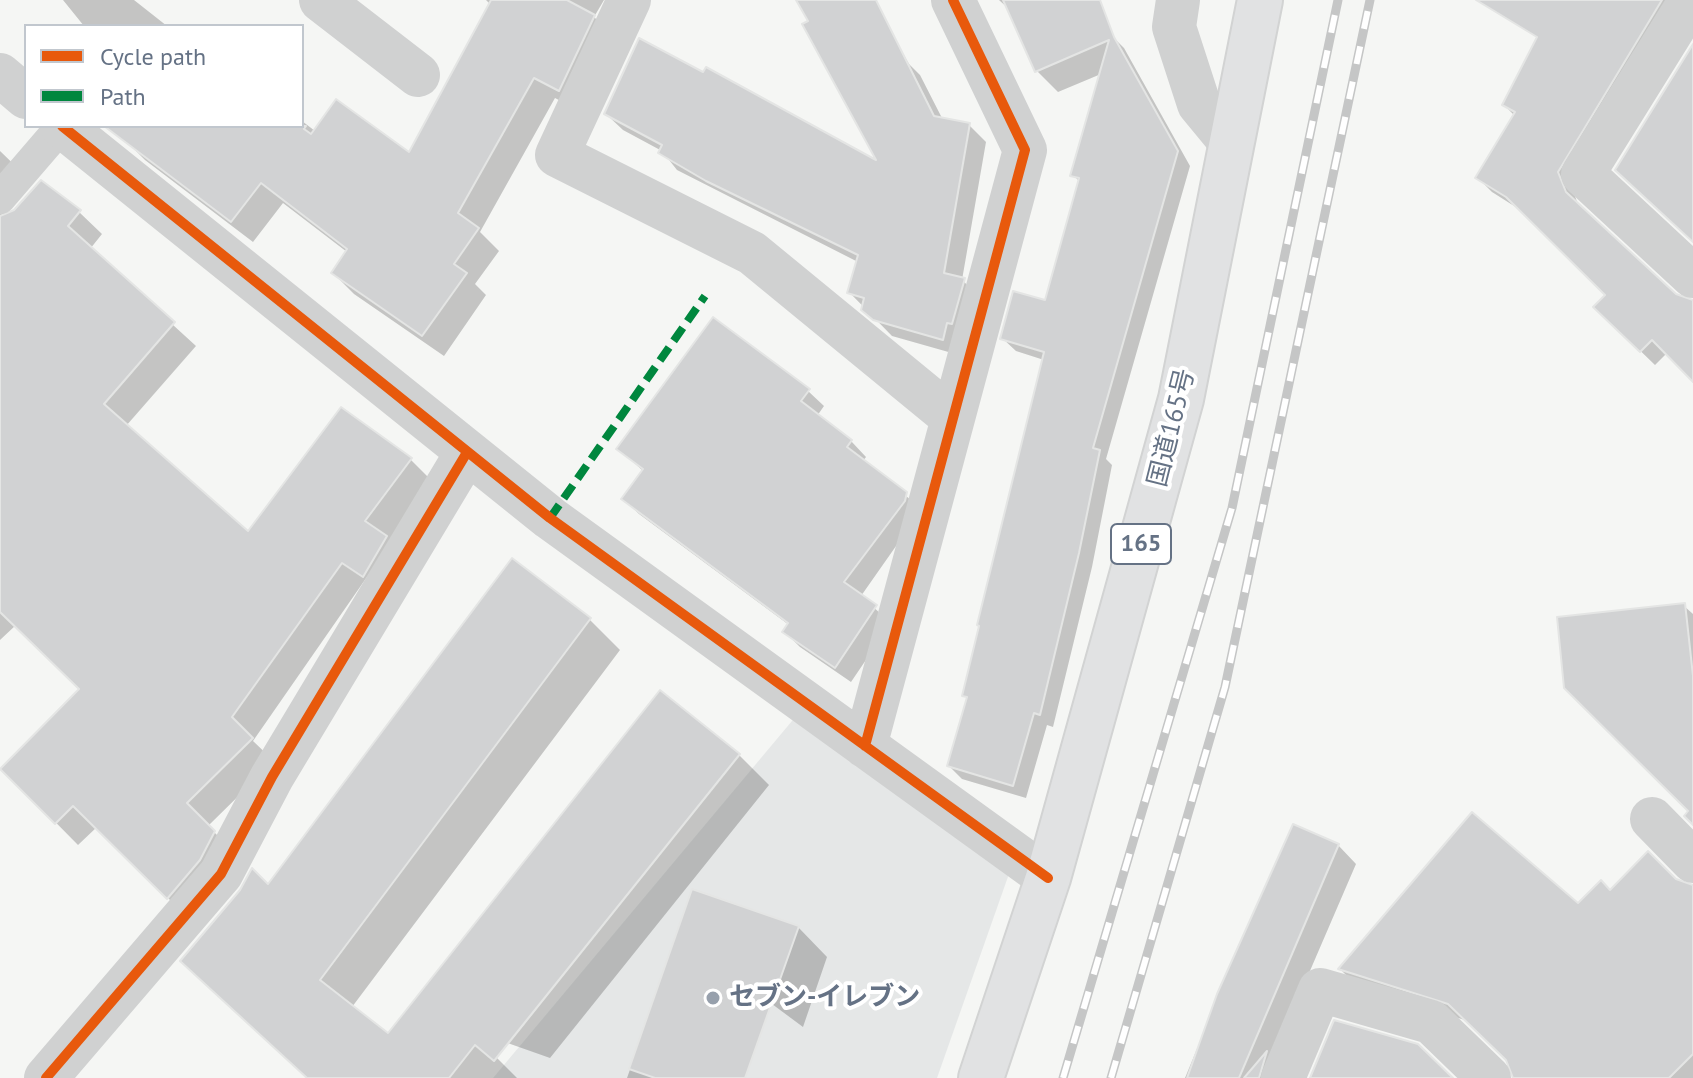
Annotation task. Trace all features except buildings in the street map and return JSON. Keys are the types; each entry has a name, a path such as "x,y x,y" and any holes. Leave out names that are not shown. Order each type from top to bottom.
{"highway":[{"name":"国道165号","path":"981,1078 1048,878 1181,399 1260,0"}],"street":[{"path":"321,0 418,75"},
{"path":"629,0 557,155 752,253 953,418"},
{"path":"865,746 1025,150 953,0"},
{"path":"1178,0 1174,27 1199,104 1232,144"},
{"path":"1691,0 1583,174 1693,276"},
{"path":"0,75 24,95"},
{"path":"64,128 466,454 620,571 769,674 1048,878"},
{"path":"46,1078 221,874 272,777 466,454"},
{"path":"1652,819 1693,861"},
{"path":"1283,1078 1320,990 1431,1022 1489,1078"}],"lane":[{"path":"0,198 60,128"}],"shaded area":[{"path":"797,715 1010,871 937,1078 493,1078"}],"railway":[{"path":"1063,1078 1232,508 1338,0"},
{"path":"1111,1078 1225,687 1370,0"}],"marked path":[{"path":"550,518 705,296"}],"cycle path":[{"path":"865,746 1025,150 953,0"},
{"path":"64,128 550,518 1048,878"},
{"path":"46,1078 221,874 272,777 466,454"}],"place":[{"name":"セブン-イレブン","path":"713,998"}]}
